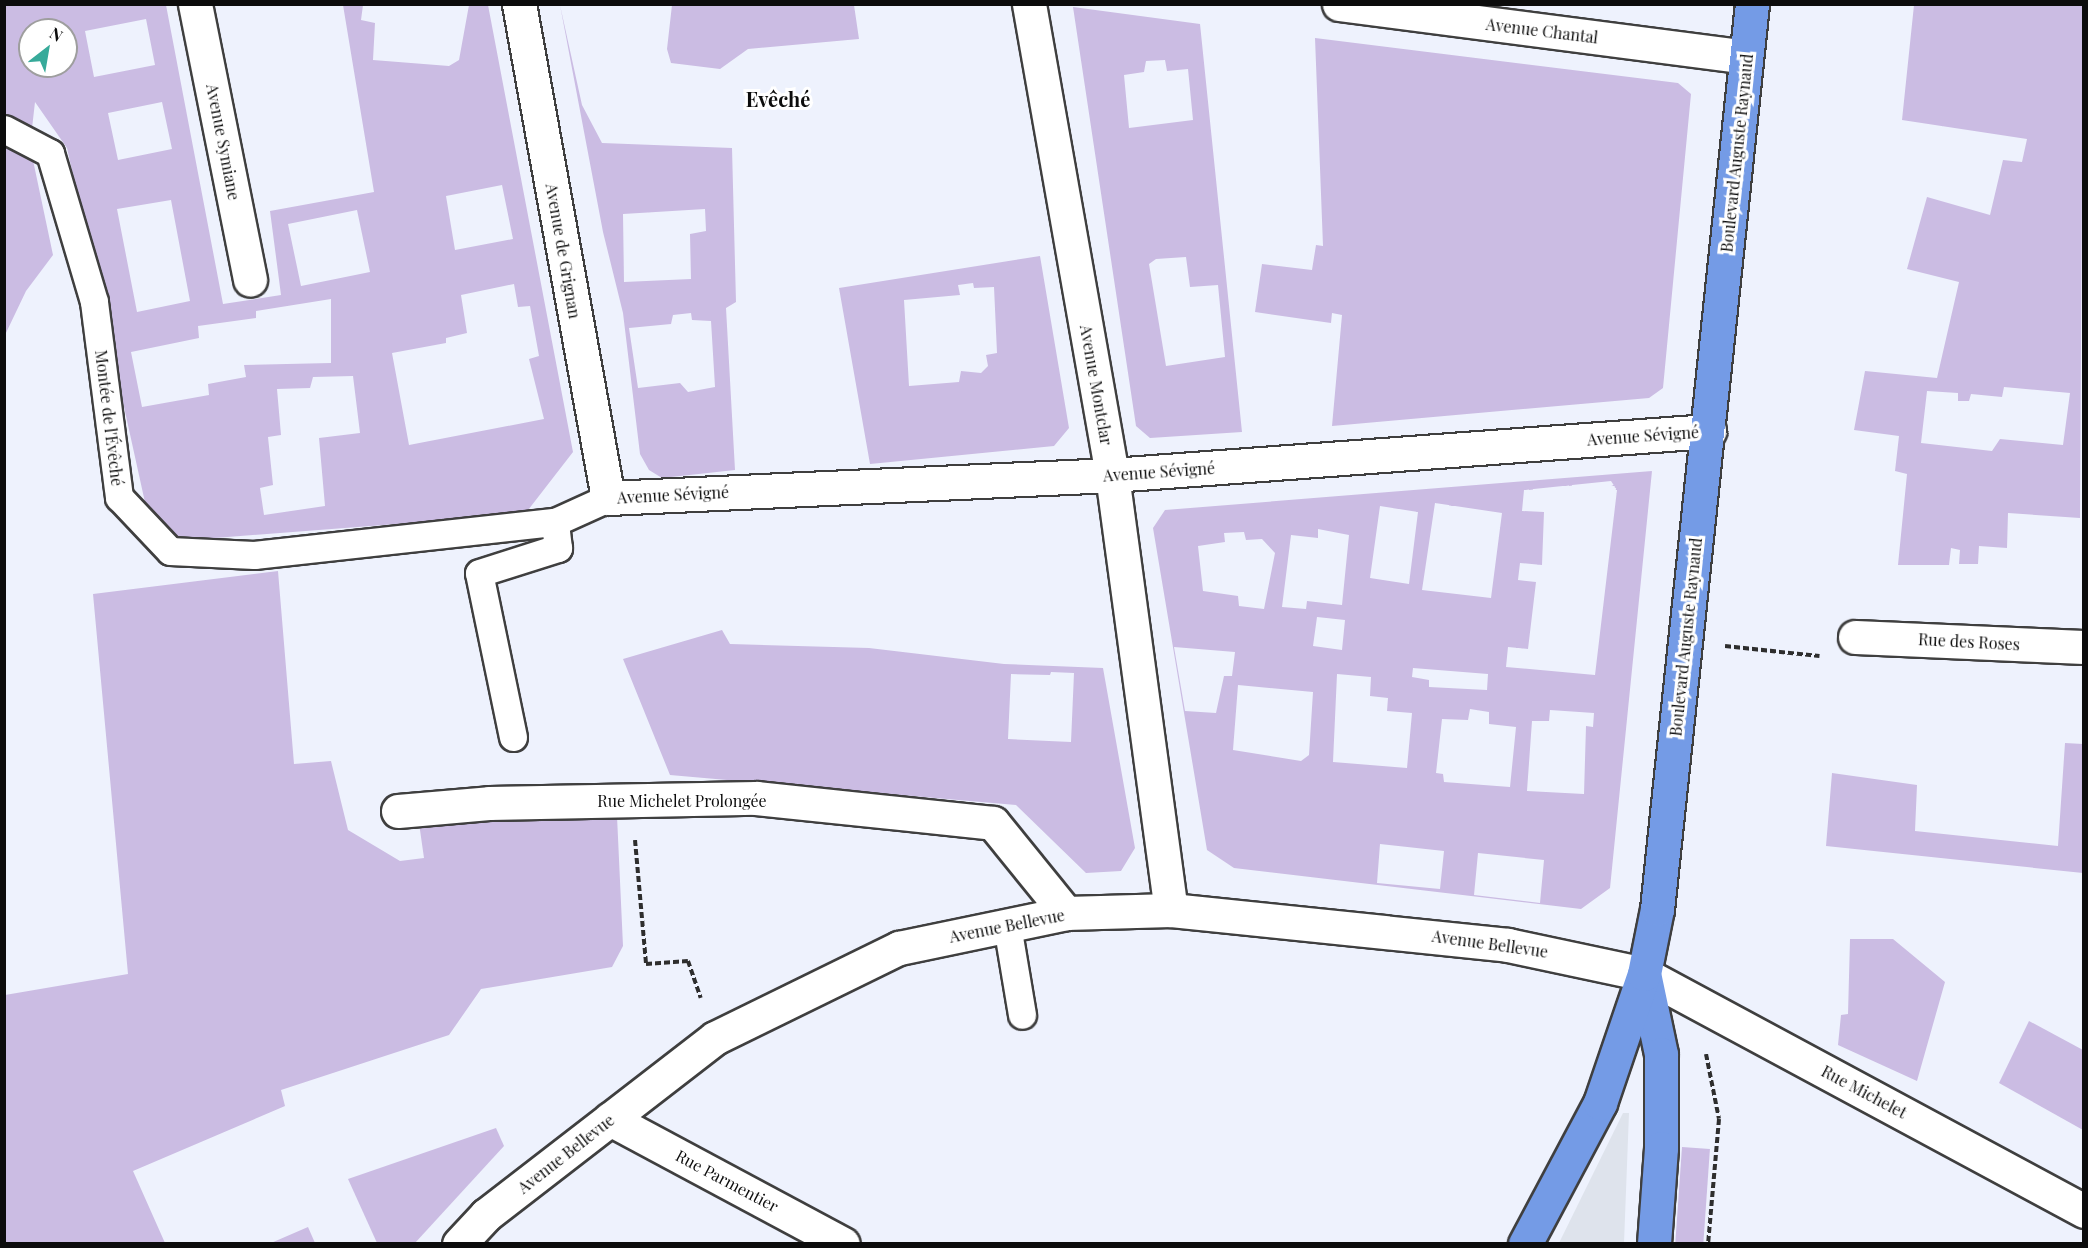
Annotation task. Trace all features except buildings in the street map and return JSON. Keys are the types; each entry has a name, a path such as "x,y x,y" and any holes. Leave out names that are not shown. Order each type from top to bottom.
{"main road":[{"name":"Boulevard Auguste Raynaud","path":"1525,1244 1600,1103 1644,974 1658,901 1752,4"},
{"path":"1644,974 1661,1054 1661,1148 1654,1244"}],"street":[{"name":"Avenue Symiane","path":"195,4 250,280"},
{"name":"Avenue de Grignan","path":"519,4 608,498"},
{"name":"Avenue Montclar","path":"1029,4 1112,475 1172,910"},
{"name":"Avenue Chantal","path":"1339,4 1746,57"},
{"name":"Avenue Sévigné","path":"608,498 1112,475 1709,431"},
{"name":"Rue des Roses","path":"1855,637 2084,647"},
{"name":"Rue Michelet Prolongée","path":"398,811 489,803 756,798 993,823 1066,913"},
{"name":"Avenue Bellevue","path":"459,1244 486,1215 716,1038 899,948 1066,913 1172,910 1508,945 1644,974"},
{"name":"Rue Michelet","path":"1644,974 2084,1211"},
{"name":"Rue Parmentier","path":"610,1119 843,1244"}],"lane":[{"name":"Montée de l'Évêché","path":"4,129 50,153 94,302 119,497 170,550 254,555 555,522 608,498"},
{"path":"513,737 480,573 558,548 555,522"},
{"path":"1007,925 1022,1015"}],"path":[{"path":"1685,641 1851,659 1855,637"},
{"path":"632,801 646,964 688,961 716,1038"},
{"path":"1708,1244 1719,1119"}],"shaded area":[{"path":"5,5 166,5 223,304 281,295 270,211 374,192 343,5 363,5 361,20 375,23 373,60 449,66 459,60 469,5 488,5 573,452 525,514 177,541 148,516 67,148 35,102 30,146 53,255 26,291 5,335","holes":["146,19 155,65 94,77 85,31","162,102 172,149 118,160 108,113","502,185 513,239 455,250 446,196","171,200 190,301 137,312 117,209","357,210 370,272 301,286 288,224","514,284 518,307 530,306 539,356 529,359 544,419 409,445 392,353 446,343 446,338 467,333 461,295","331,299 331,363 244,365 246,377 208,384 209,395 142,407 131,352 199,338 198,326 256,318 256,311","353,376 360,433 319,438 325,506 264,515 260,488 273,485 268,437 281,435 277,389 310,388 313,377"]},
{"path":"560,5 582,105 602,143 732,148 736,302 726,308 735,470 662,478 649,470 640,454 623,313 603,232","holes":["705,209 706,231 690,234 691,279 624,282 623,214","691,313 692,320 711,321 715,387 688,392 680,383 638,388 629,328 671,324 673,315"]},
{"path":"672,5 854,5 859,39 748,49 720,69 671,63 667,49"},
{"path":"1914,5 2083,5 2080,518 2008,513 2007,548 1979,546 1978,564 1959,564 1960,550 1951,548 1949,565 1898,565 1907,474 1895,471 1899,436 1854,430 1865,371 1937,378 1959,282 1907,269 1927,197 1990,215 2003,160 2022,162 2027,139 1902,120","holes":["2004,387 2070,393 2063,445 2000,439 1992,451 1921,443 1927,391 1958,393 1958,401 1969,401 1971,394 2002,397"]},
{"path":"1073,7 1200,24 1242,432 1150,438 1136,426","holes":["1165,60 1167,71 1188,69 1193,120 1129,128 1124,75 1144,72 1146,61","1186,257 1190,287 1218,285 1225,357 1166,366 1149,264 1156,259"]},
{"path":"1315,38 1678,83 1691,94 1663,388 1649,398 1332,426 1342,315 1332,313 1331,323 1255,312 1262,264 1312,270 1316,245 1323,246"},
{"path":"1040,256 1069,428 1054,446 870,464 839,288","holes":["973,283 974,288 994,287 997,353 986,355 988,366 981,373 961,371 959,382 909,386 904,300 960,295 958,285"]},
{"path":"1652,471 1610,888 1581,909 1234,868 1207,850 1153,528 1165,510","holes":["1611,481 1617,490 1595,675 1506,667 1508,647 1528,649 1536,582 1518,580 1520,563 1542,565 1544,512 1522,511 1524,490","1435,503 1502,513 1491,598 1422,590","1380,506 1418,512 1409,584 1370,578","1318,529 1349,535 1342,605 1307,601 1306,609 1282,607 1291,535 1318,538","1244,532 1246,540 1262,539 1275,553 1264,609 1239,606 1238,596 1203,591 1198,546 1225,542 1224,533","1317,617 1345,620 1342,650 1313,646","1174,647 1235,652 1232,676 1224,676 1216,713 1185,711","1413,668 1488,674 1487,690 1429,687 1429,680 1412,677","1337,674 1371,677 1370,696 1388,698 1387,711 1412,713 1407,768 1333,762","1238,685 1313,692 1309,755 1301,761 1233,750","1470,709 1489,712 1489,724 1516,727 1510,787 1444,782 1443,774 1436,773 1442,719 1468,720","1550,710 1594,713 1593,727 1586,726 1584,794 1527,791 1532,721 1549,721","1380,844 1444,851 1440,889 1377,883","1478,853 1544,860 1540,903 1474,895"]},
{"path":"278,571 294,764 331,761 348,830 400,861 424,858 419,823 617,816 623,946 612,967 481,989 449,1035 281,1090 285,1106 133,1171 165,1243 5,1244 5,995 128,974 93,594"},
{"path":"722,630 730,644 869,648 1004,664 1103,668 1135,848 1121,871 1086,873 1016,805 670,775 623,659","holes":["1074,673 1071,742 1008,739 1011,674"]},
{"path":"2065,743 2083,744 2083,873 1826,846 1832,773 1917,785 1915,831 2058,846"},
{"path":"1850,939 1893,939 1945,982 1917,1081 1838,1045 1841,1015 1848,1014"},
{"path":"2029,1021 2083,1050 2083,1130 1999,1083"},
{"path":"1623,1113 1629,1113 1624,1243 1559,1243"},
{"path":"496,1128 504,1146 415,1243 377,1243 348,1179"},
{"path":"1682,1147 1710,1149 1703,1244 1675,1243"},
{"path":"308,1227 315,1243 271,1243"}],"district":[{"name":"Evêché","path":"778,98"}]}
